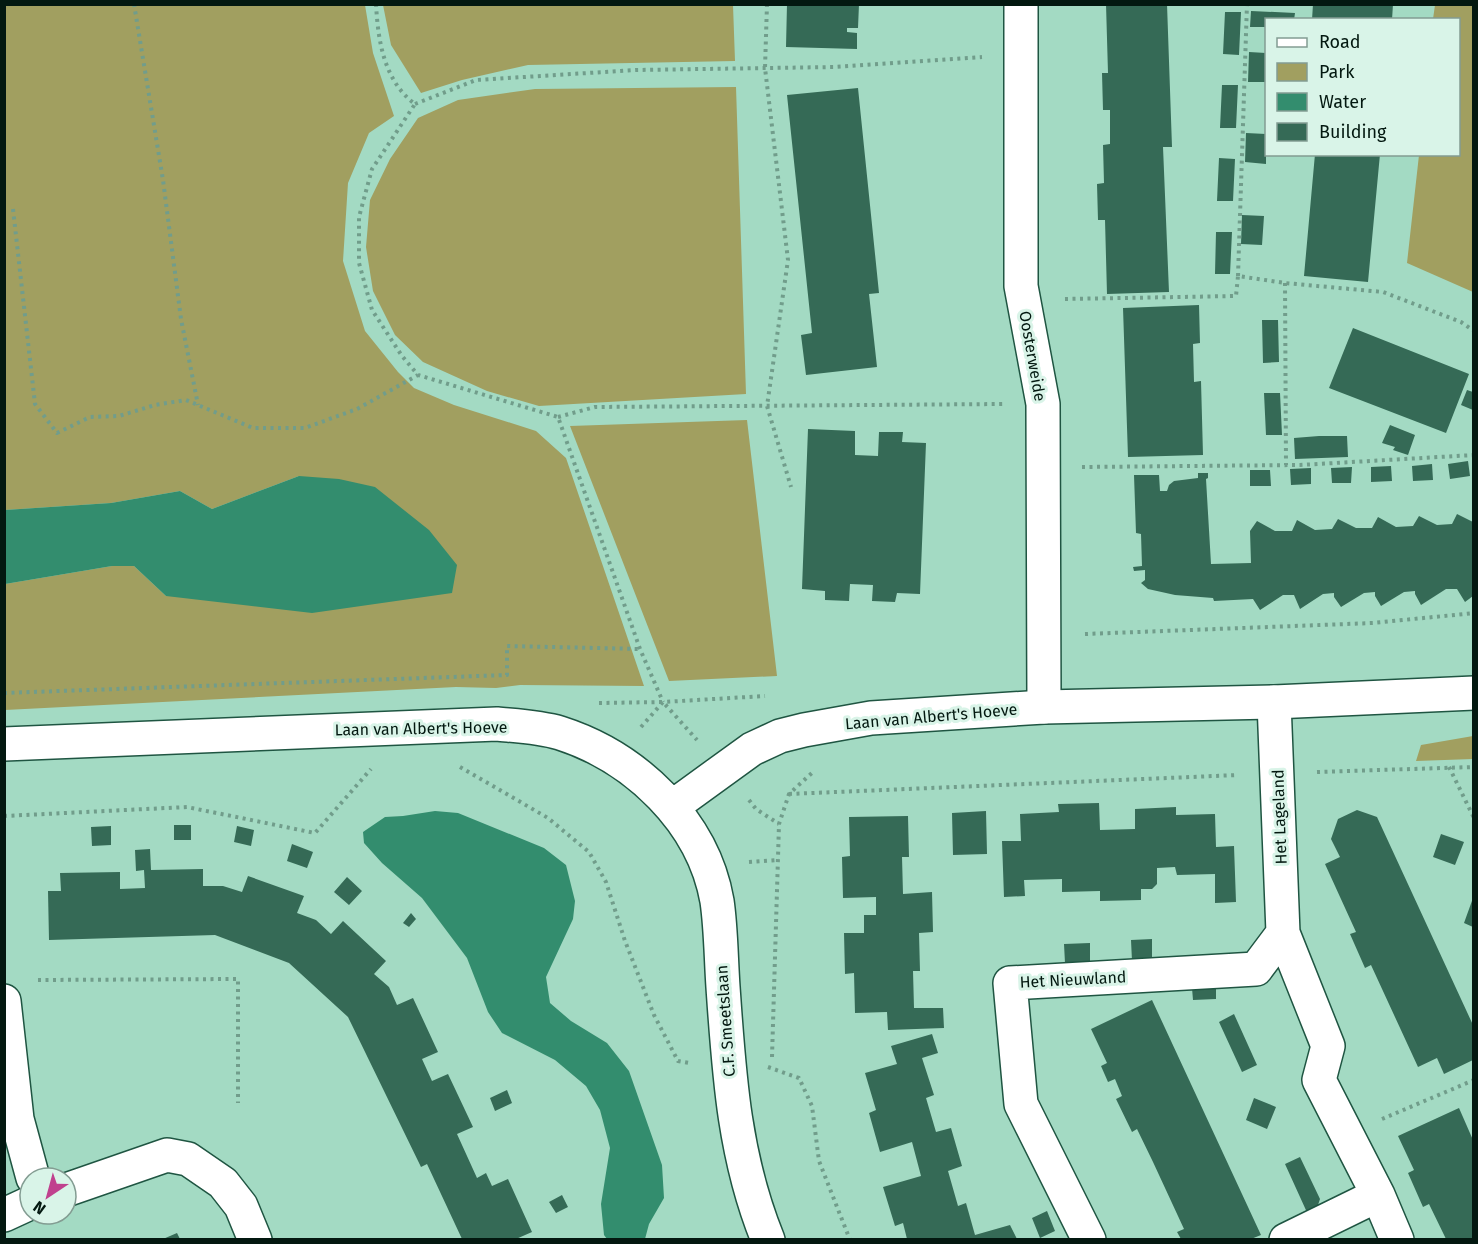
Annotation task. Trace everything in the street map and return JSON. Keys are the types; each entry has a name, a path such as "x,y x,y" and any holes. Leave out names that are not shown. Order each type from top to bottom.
{"street":[{"name":"Oosterweide","path":"1021,4 1021,286 1043,404 1044,707"},
{"name":"Laan van Albert's Hoeve","path":"4,744 497,724 558,733 590,745 616,758 642,778 672,807 752,749 780,736 871,718 1044,707 1274,702 1473,693"},
{"name":"Het Lageland","path":"1274,702 1284,933 1328,1046 1319,1080 1346,1135"},
{"name":"C.F. Smeetslaan","path":"672,807 693,838 706,866 717,900 728,1068 736,1127 744,1168 768,1239"},
{"name":"Het Nieuwland","path":"1089,1239 1021,1104 1010,983 1256,969 1284,933"},
{"path":"16,991 17,1119 30,1166"},
{"path":"1346,1135 1378,1195 1397,1239"},
{"path":"78,1186 167,1155 188,1159 223,1183 241,1206 255,1239"},
{"path":"1286,1239 1378,1195"},
{"path":"4,1215 18,1209"}],"path":[{"path":"135,4 163,180 181,319 199,405"},
{"path":"376,4 383,60 405,96 415,104"},
{"path":"767,4 765,68 788,260 767,406 791,487"},
{"path":"1023,300 1236,297 1247,4"},
{"path":"1021,55 835,67 636,70 476,80 415,104 372,169 359,218 359,263 372,310 402,357 418,375 558,417 595,407 1043,404"},
{"path":"13,209 35,404 57,433 90,417 119,416 155,405 186,400 253,428 305,428 357,409 418,375"},
{"path":"1238,276 1285,283 1383,292 1461,322 1473,331"},
{"path":"1285,283 1286,465"},
{"path":"558,417 640,649 663,702"},
{"path":"1042,467 1286,465 1473,455"},
{"path":"1045,636 1373,623 1473,613"},
{"path":"4,693 507,675 507,646 640,649"},
{"path":"616,758 663,702 766,696"},
{"path":"772,1078 780,824 789,794 822,764"},
{"path":"451,765 462,767 548,818 589,852 606,882 625,940 654,1015 678,1061 728,1068 771,1067 800,1078 812,1106 819,1161 849,1239"},
{"path":"4,816 187,807 315,833 374,766"},
{"path":"1449,767 1473,818"},
{"path":"789,794 1473,767"},
{"path":"16,991 238,979 238,1103"},
{"path":"1346,1135 1473,1080"}],"green space":[{"path":"5,5 365,5 373,53 394,116 369,133 348,183 343,261 365,331 414,388 454,405 536,431 566,458 644,686 456,687 5,710 5,584 112,566 134,566 166,596 299,476 212,509 180,491 111,503 5,510"},
{"path":"383,5 733,5 735,61 528,65 462,80 421,93 391,45"},
{"path":"1435,5 1473,5 1473,292 1407,263 1419,156 1460,156 1460,18 1433,18"},
{"path":"736,87 746,394 539,406 487,391 423,362 395,335 373,291 366,247 370,200 390,159 418,118 458,100 535,89"},
{"path":"747,420 777,676 669,681 570,426"},
{"path":"1473,736 1473,759 1416,761 1421,745"}],"water":[{"path":"299,476 339,479 375,487 429,530 457,565 452,593 312,613 166,596 134,566 112,566 5,584 5,510 111,503 180,491 212,509"},
{"path":"435,811 458,813 544,848 566,865 575,901 573,919 546,977 550,1003 571,1021 607,1043 629,1071 662,1165 664,1198 649,1224 645,1239 607,1239 604,1235 601,1204 610,1148 600,1110 586,1086 555,1060 502,1033 488,1012 467,958 422,898 382,863 364,843 363,832 385,817"}],"building":[{"path":"787,4 859,4 858,28 847,28 847,32 857,33 857,49 786,47"},
{"path":"1106,4 1167,4 1172,147 1163,147 1169,292 1107,294 1105,220 1098,220 1097,184 1104,183 1103,145 1110,144 1110,110 1103,110 1102,73 1108,73"},
{"path":"1313,4 1393,4 1392,18 1312,18"},
{"path":"1251,11 1295,13 1294,18 1265,18 1265,27 1250,27"},
{"path":"1225,12 1241,12 1239,55 1223,54"},
{"path":"1249,52 1265,53 1265,82 1248,82"},
{"path":"1222,85 1238,85 1236,128 1220,128"},
{"path":"858,88 879,293 869,294 877,367 806,375 801,335 812,333 787,95"},
{"path":"1246,133 1265,134 1266,164 1245,162"},
{"path":"1315,156 1380,156 1368,282 1304,276"},
{"path":"1219,158 1235,159 1233,201 1217,201"},
{"path":"1242,215 1264,216 1262,245 1241,244"},
{"path":"1216,232 1232,232 1230,274 1215,274"},
{"path":"1199,305 1200,343 1193,344 1194,382 1201,381 1203,455 1128,457 1123,308"},
{"path":"1262,320 1278,320 1279,362 1263,363"},
{"path":"1353,328 1469,374 1446,433 1329,388"},
{"path":"1467,390 1473,392 1473,410 1461,405"},
{"path":"1264,393 1280,393 1282,435 1266,435"},
{"path":"1390,425 1415,435 1408,455 1393,450 1395,447 1382,443"},
{"path":"808,429 855,431 855,455 878,456 879,432 903,432 902,442 926,443 920,594 897,593 895,602 872,601 873,585 850,584 849,601 825,600 825,591 802,589"},
{"path":"1347,436 1348,457 1295,459 1294,438"},
{"path":"1468,461 1470,476 1450,479 1448,464"},
{"path":"1432,464 1433,480 1413,481 1412,466"},
{"path":"1391,466 1392,481 1371,482 1371,467"},
{"path":"1352,467 1351,483 1332,483 1331,468"},
{"path":"1311,468 1311,484 1291,485 1290,469"},
{"path":"1250,470 1270,470 1271,486 1250,486"},
{"path":"1198,473 1208,473 1206,479 1211,564 1251,563 1250,531 1257,521 1275,531 1292,531 1297,520 1315,530 1332,529 1338,519 1356,528 1372,528 1378,517 1396,527 1413,526 1419,516 1437,525 1452,524 1457,514 1473,522 1473,596 1465,602 1457,589 1446,589 1421,605 1415,591 1404,592 1381,606 1375,592 1364,593 1341,607 1334,593 1323,594 1300,609 1294,595 1283,595 1260,610 1253,599 1214,601 1213,598 1175,595 1148,589 1141,583 1145,580 1145,570 1134,571 1133,567 1142,566 1141,534 1136,533 1134,475 1159,475 1160,491 1167,491 1169,485 1174,481 1198,478"},
{"path":"1099,803 1100,830 1135,829 1135,809 1176,807 1176,815 1215,814 1216,847 1234,846 1236,902 1215,903 1215,874 1177,875 1175,867 1157,868 1157,884 1152,889 1141,889 1141,900 1100,901 1100,891 1062,892 1062,879 1024,880 1025,896 1004,897 1002,841 1021,841 1020,814 1059,812 1058,804"},
{"path":"1357,810 1377,817 1473,1025 1473,1060 1444,1074 1437,1058 1418,1067 1371,965 1365,968 1350,934 1356,932 1325,864 1340,857 1331,839 1338,819"},
{"path":"986,811 987,854 953,855 952,813"},
{"path":"908,816 909,857 902,857 903,894 932,892 933,932 919,933 920,971 913,971 914,1008 943,1008 944,1028 888,1030 887,1012 855,1013 854,973 845,974 844,933 864,933 864,915 876,915 876,897 843,898 842,857 850,856 849,817"},
{"path":"174,825 191,825 191,840 174,840"},
{"path":"111,826 111,845 92,846 91,827"},
{"path":"237,826 254,830 251,846 234,842"},
{"path":"1441,834 1464,842 1455,865 1433,857"},
{"path":"292,844 313,852 307,868 287,861"},
{"path":"150,849 151,870 203,869 203,886 223,886 242,892 248,876 304,896 297,913 316,920 331,934 343,921 386,961 374,974 389,987 397,1005 413,998 438,1052 422,1059 432,1081 448,1074 473,1127 457,1134 477,1178 486,1173 492,1186 508,1179 532,1232 516,1239 462,1239 427,1164 421,1167 348,1017 289,963 215,935 49,940 48,891 61,891 60,873 120,872 120,889 145,888 144,870 136,871 135,850"},
{"path":"347,877 362,891 349,905 334,892"},
{"path":"1473,898 1473,927 1464,923"},
{"path":"411,913 416,919 409,927 403,923"},
{"path":"1152,939 1152,960 1132,961 1131,940"},
{"path":"1090,943 1090,963 1065,963 1064,944"},
{"path":"1216,987 1216,999 1193,1000 1192,988"},
{"path":"1152,1000 1261,1235 1251,1239 1181,1239 1177,1232 1184,1229 1137,1129 1132,1132 1116,1099 1122,1096 1115,1079 1108,1082 1101,1066 1107,1063 1091,1029"},
{"path":"1234,1014 1257,1065 1242,1072 1219,1022"},
{"path":"932,1034 938,1053 922,1058 934,1095 926,1098 936,1132 951,1128 962,1166 948,1171 958,1206 966,1203 975,1235 1010,1225 1017,1239 907,1239 903,1223 895,1226 883,1187 921,1176 912,1142 880,1152 869,1113 876,1110 865,1073 897,1064 891,1046"},
{"path":"507,1090 512,1103 495,1111 490,1098"},
{"path":"1254,1098 1276,1107 1267,1129 1246,1120"},
{"path":"1459,1108 1473,1140 1473,1239 1446,1239 1429,1204 1423,1207 1408,1173 1414,1170 1398,1136"},
{"path":"1300,1157 1320,1199 1314,1217 1310,1219 1285,1164"},
{"path":"562,1195 568,1207 556,1213 549,1202"},
{"path":"1047,1211 1055,1231 1040,1238 1032,1218"},
{"path":"177,1233 180,1239 163,1239"}]}
